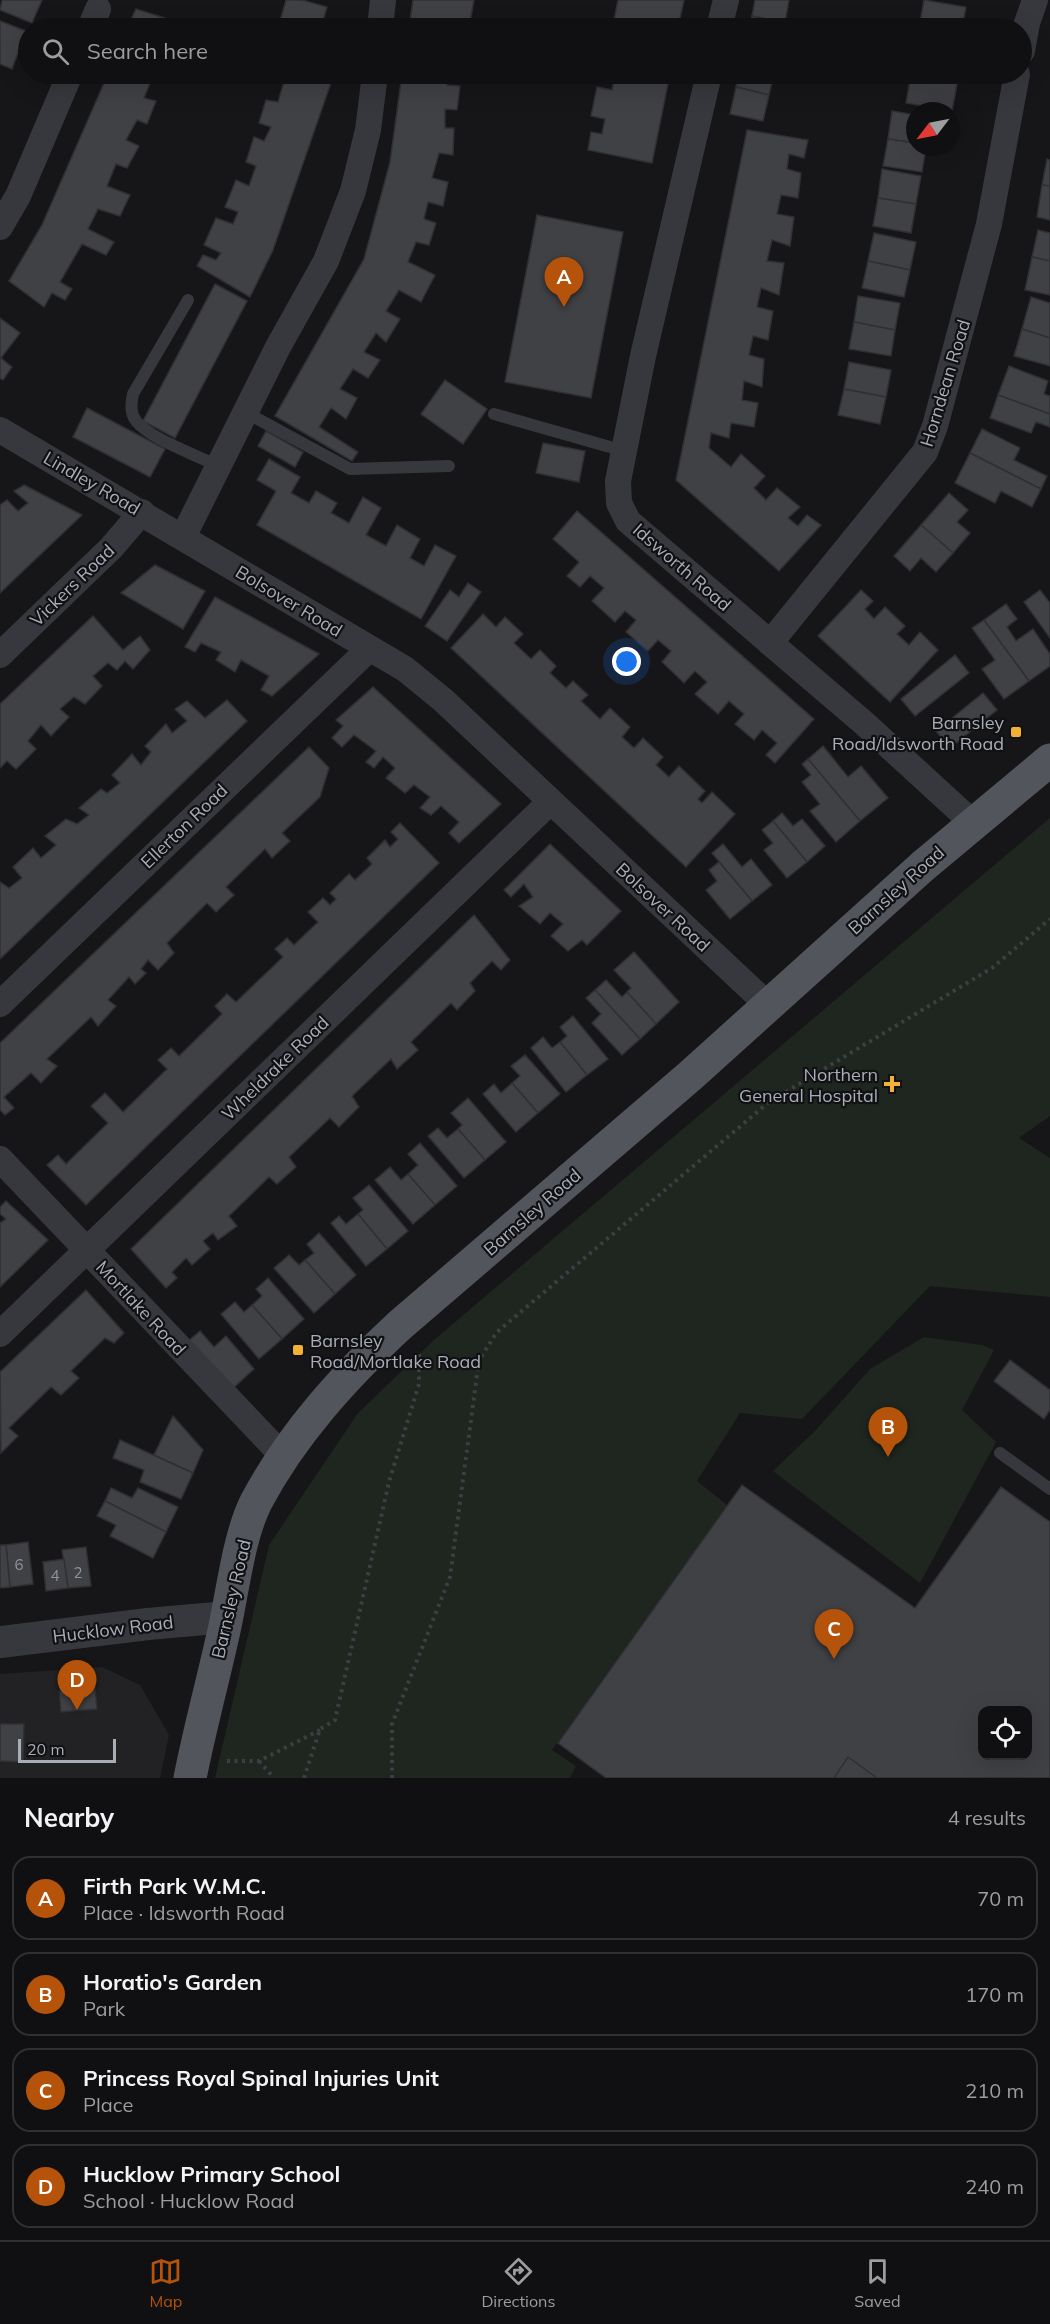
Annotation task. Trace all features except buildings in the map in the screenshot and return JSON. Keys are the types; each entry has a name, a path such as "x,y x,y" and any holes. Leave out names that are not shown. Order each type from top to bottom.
{"main road":[{"name":"Barnsley Road","path":"190,1778 237,1563 255,1505 283,1456 351,1372 400,1325 690,1076 973,822 1050,760"}],"street":[{"path":"381,18 383,0"},
{"path":"722,18 726,0"},
{"path":"1030,18 1035,0"},
{"path":"0,227 18,196 66,84"},
{"path":"183,537 245,412 326,261 353,191 368,130 374,84"},
{"name":"Idsworth Road","path":"707,84 624,451 618,481 619,503 628,520 973,822"},
{"name":"Horndean Road","path":"770,643 925,452 935,426 989,224 1015,84"},
{"name":"Lindley Road","path":"0,430 183,537"},
{"name":"Vickers Road","path":"0,655 111,548 142,512"},
{"name":"Bolsover Road","path":"183,537 405,669 443,700 768,1005"},
{"name":"Ellerton Road","path":"0,1004 369,649"},
{"name":"Wheldrake Road","path":"0,1334 550,802"},
{"name":"Mortlake Road","path":"0,1159 283,1456"},
{"name":"Hucklow Road","path":"0,1642 227,1617"}],"lane":[{"path":"188,300 133,394 131,411 137,422 152,433 218,466"},
{"path":"245,412 350,469 448,466"},
{"path":"494,414 624,451"},
{"path":"1000,1453 1050,1489"}],"path":[{"path":"392,1778 392,1724 450,1577 479,1360 497,1332 770,1102 992,968 1050,919"},
{"path":"274,1778 259,1761 335,1720 389,1482 419,1384 418,1374"},
{"path":"304,1778 320,1729"},
{"path":"865,1772 866,1778"}],"shaded area":[{"name":"Northern General Hospital","path":"1050,818 1050,1116 1019,1138 1050,1158 1050,1297 930,1286 802,1419 740,1413 697,1481 727,1505 552,1750 576,1766 570,1778 215,1778 269,1545 358,1413 435,1339"},
{"path":"924,1337 982,1345 994,1350 962,1410 996,1442 920,1583 773,1471 816,1430 870,1369"},
{"path":"102,1667 140,1685 169,1735 160,1778 0,1778 0,1674"}],"place":[{"name":"Firth Park W.M.C.","path":"564,307"},
{"name":"Barnsley Road/Idsworth Road","path":"1016,732"},
{"name":"Northern General Hospital","path":"892,1084"},
{"name":"Barnsley Road/Mortlake Road","path":"298,1350"},
{"name":"Horatio's Garden","path":"888,1457"},
{"name":"Princess Royal Spinal Injuries Unit","path":"834,1659"},
{"name":"Hucklow Primary School","path":"77,1710"}]}
